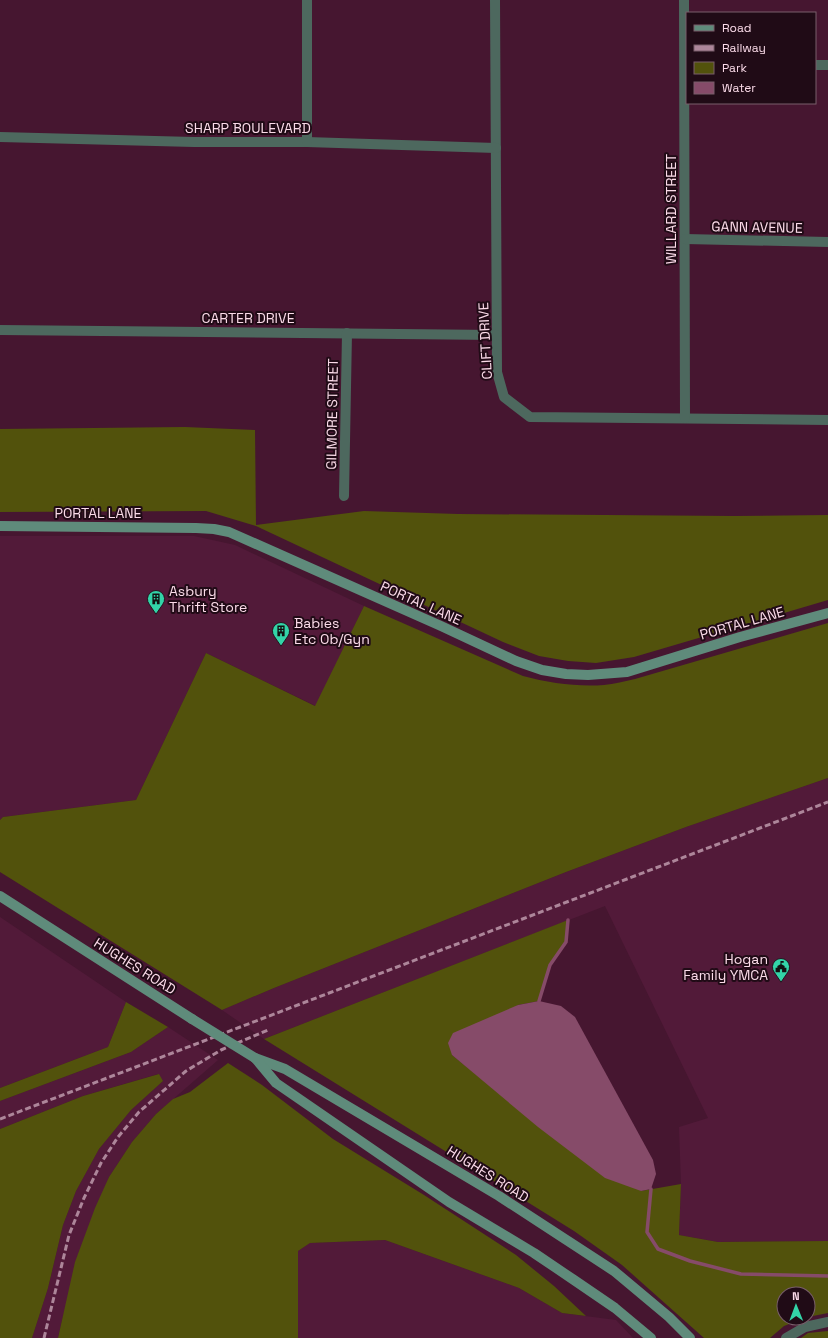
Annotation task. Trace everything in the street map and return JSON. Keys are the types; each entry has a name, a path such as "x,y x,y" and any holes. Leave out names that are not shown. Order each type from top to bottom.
{"main road":[{"name":"PORTAL LANE","path":"0,526 196,528 229,532 516,661 542,670 566,674 588,675 627,672 740,637 828,613"},
{"name":"HUGHES ROAD","path":"0,896 255,1058 285,1069 499,1196 614,1271 669,1317 690,1338"},
{"name":"HUGHES ROAD","path":"255,1058 276,1083 450,1202 534,1252 614,1308 651,1338"}],"street":[{"path":"307,0 307,142"},
{"name":"CLIFT DRIVE","path":"495,0 496,335 497,372 504,397 530,417 828,420"},
{"name":"WILLARD STREET","path":"684,0 686,63 685,418"},
{"path":"816,65 828,65"},
{"name":"SHARP BOULEVARD","path":"0,137 194,142 307,142 496,148"},
{"name":"GANN AVENUE","path":"685,239 828,242"},
{"name":"CARTER DRIVE","path":"0,330 496,335"},
{"name":"GILMORE STREET","path":"344,496 347,333"},
{"path":"786,1338 805,1326 828,1322"}],"shaded area":[{"path":"0,536 194,536 235,545 364,606 316,706 206,653 136,800 3,817 0,820"},
{"path":"828,778 828,1241 718,1242 679,1235 681,1184 679,1127 708,1118 605,906 264,1039 222,1010 566,872 686,827"},
{"path":"0,917 126,1002 108,1047 0,1088"},
{"path":"168,1027 218,1060 156,1114 132,1142 109,1177 63,1316 58,1338 32,1338 48,1288 63,1225 76,1191 99,1149 131,1110 163,1081 158,1074 83,1096 0,1129 0,1101 131,1052"},
{"path":"385,1240 519,1288 562,1313 616,1320 633,1338 298,1338 298,1251 310,1243"}],"green space":[{"path":"185,427 255,430 256,525 364,511 458,514 734,516 828,515 828,600 634,657 596,663 568,661 539,656 503,642 256,526 206,511 0,512 0,429"},
{"path":"364,606 523,676 543,681 573,685 608,685 635,679 828,623 828,778 686,827 566,872 222,1010 0,872 0,820 3,817 136,800 206,653 315,706"},
{"path":"568,920 566,942 550,965 539,1001 518,1005 452,1055 494,1089 641,1191 681,1184 679,1235 718,1242 828,1241 828,1313 816,1315 816,1286 776,1286 776,1326 784,1326 770,1338 704,1338 622,1265 574,1231 264,1039"},
{"path":"126,1002 168,1027 131,1052 0,1101 0,1088 108,1047"},
{"path":"228,1063 262,1085 333,1139 424,1195 516,1255 554,1286 586,1316 562,1313 519,1288 385,1240 310,1243 298,1251 298,1338 58,1338 75,1262 95,1208 109,1177 132,1142 156,1114 173,1099 190,1092"},
{"path":"159,1074 163,1081 131,1110 99,1149 76,1191 63,1225 48,1288 32,1338 0,1338 0,1129 83,1096"},
{"path":"828,1331 828,1338 801,1338 808,1333"}],"water":[{"path":"539,1001 561,1006 575,1017 653,1160 656,1174 651,1189 641,1191 605,1178 538,1127 452,1055 448,1043 453,1033 518,1005"}],"waterway":[{"path":"539,1001 550,965 566,942 568,920"},
{"path":"651,1189 647,1232 658,1249 690,1261 741,1274 828,1276"}],"railway":[{"path":"0,1119 828,802"},
{"path":"44,1338 69,1235 84,1198 101,1163 118,1137 139,1112 186,1071 221,1050 268,1030"}],"place":[{"name":"Asbury Thrift Store","path":"156,614"},
{"name":"Babies Etc Ob/Gyn","path":"281,646"},
{"name":"Hogan Family YMCA","path":"781,982"}]}
